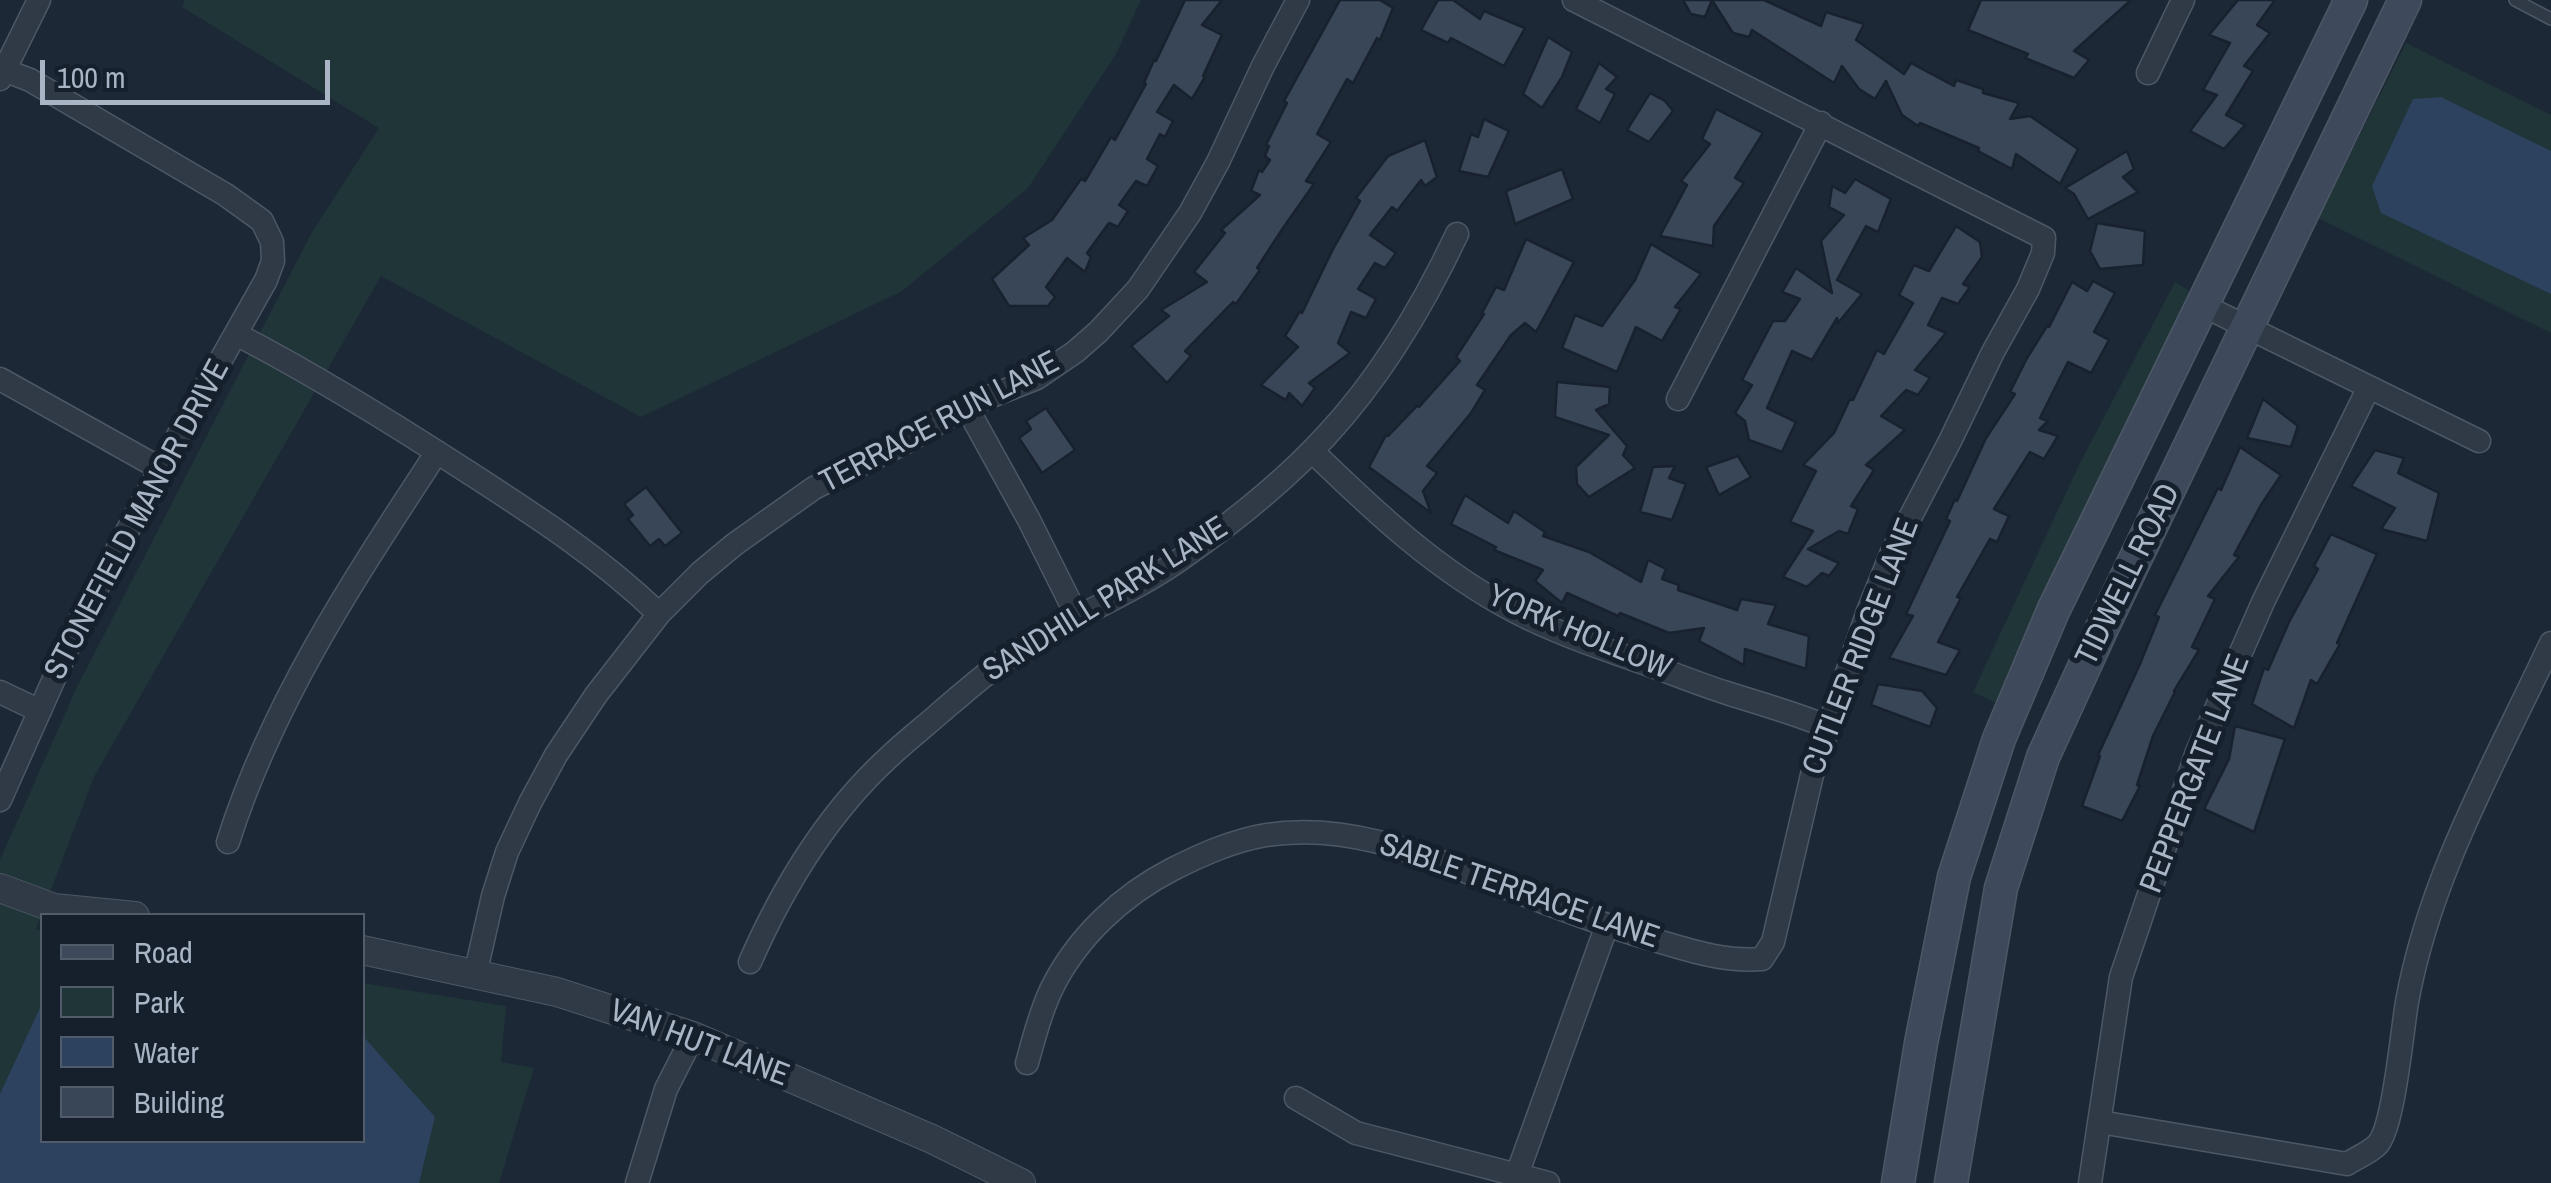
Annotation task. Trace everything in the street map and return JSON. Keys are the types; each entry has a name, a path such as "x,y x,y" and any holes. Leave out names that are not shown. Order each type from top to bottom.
{"main road":[{"name":"TIDWELL ROAD","path":"1898,1183 1954,877 1999,738 2053,611 2351,0"},
{"name":"TIDWELL ROAD","path":"1951,1183 2001,888 2043,757 2405,0"},
{"path":"1954,877 2001,888"}],"street":[{"path":"2,75 39,0"},
{"name":"TERRACE RUN LANE","path":"475,975 502,866 530,803 596,695 660,614 700,572 814,488 908,441 966,406 1037,378 1087,342 1138,289 1201,194 1298,0"},
{"path":"1574,0 1821,123 1678,399"},
{"path":"2148,73 2183,0"},
{"name":"STONEFIELD MANOR DRIVE","path":"0,800 82,616 273,261 272,242 262,221 226,195 30,80 2,75"},
{"name":"CUTLER RIDGE LANE","path":"1762,959 1773,942 1782,912 1799,826 1828,728 1892,552 2043,253 2044,238 1821,123"},
{"name":"SANDHILL PARK LANE","path":"750,962 776,906 810,854 886,759 1001,662 1185,557 1262,497 1312,451 1384,360 1423,300 1458,234"},
{"path":"2202,305 2479,440"},
{"path":"236,334 310,372 580,545 660,614"},
{"path":"0,379 160,470"},
{"name":"PEPPERGATE LANE","path":"2090,1183 2121,977 2198,752 2264,600 2369,386"},
{"path":"966,406 1030,520 1078,618"},
{"name":"YORK HOLLOW","path":"1312,451 1418,550 1498,602 1540,624 1604,649 1828,728"},
{"path":"228,842 262,751 305,662 437,452"},
{"path":"2100,1122 2347,1164 2378,1145 2388,1126 2408,1001 2431,912 2475,800 2551,642"},
{"path":"0,692 40,711"},
{"name":"SABLE TERRACE LANE","path":"1028,1062 1051,989 1081,943 1114,909 1156,878 1198,856 1241,840 1265,836 1312,832 1380,841 1607,925 1712,956 1736,961 1762,959"},
{"path":"0,888 54,908 105,913"},
{"path":"1515,1180 1607,925"},
{"name":"VAN HUT LANE","path":"365,951 557,992 693,1036 932,1138 1021,1183"},
{"path":"637,1183 666,1089 693,1036"},
{"path":"1296,1098 1356,1132 1515,1180 1548,1183"}],"lane":[{"path":"2515,0 2551,19"}],"green space":[{"path":"185,0 1141,0 1116,54 1028,188 902,291 641,417 381,276 94,777 36,929 40,930 40,1143 365,1143 365,983 506,1006 501,1062 534,1068 499,1183 0,1183 0,860 77,687 311,234 379,128 182,7"},
{"path":"2406,43 2551,115 2551,333 2318,218"},
{"path":"2175,282 2191,292 2032,617 1996,703 1973,692 2080,463"}],"water":[{"path":"2441,97 2551,151 2551,294 2381,213 2372,186 2413,99"},
{"path":"40,1008 40,1143 365,1143 365,1038 435,1117 419,1183 0,1183 0,1094"}],"building":[{"path":"1185,0 1222,0 1202,25 1222,35 1192,99 1174,85 1157,112 1173,121 1165,137 1160,134 1147,159 1158,166 1147,186 1136,181 1119,205 1128,211 1118,227 1109,223 1087,253 1091,257 1085,272 1067,258 1046,287 1055,297 1048,306 1009,306 992,279 1029,245 1023,238 1052,220 1081,179 1085,181 1111,137 1115,140"},
{"path":"1340,0 1380,0 1393,8 1380,40 1377,38 1353,83 1347,79 1317,134 1331,142 1306,181 1314,184 1236,304 1233,302 1185,351 1191,356 1167,383 1131,346 1169,316 1161,310 1207,282 1194,272 1225,233 1221,230 1260,195 1251,191 1259,170 1262,172 1270,160 1265,156 1269,146 1266,145 1287,103 1284,101"},
{"path":"1438,0 1453,0 1480,19 1484,11 1525,28 1504,66 1451,38 1448,43 1421,30"},
{"path":"1683,0 1712,0 1705,17 1691,14"},
{"path":"1712,0 1764,0 1821,26 1826,12 1864,24 1856,40 1904,74 1911,63 1954,86 1956,80 2019,103 2010,119 2030,116 2078,149 2060,184 2016,154 2012,169 1978,151 1979,148 1920,123 1918,126 1902,115 1886,81 1875,99 1859,89 1842,66 1834,83 1752,30 1749,37 1733,33"},
{"path":"1981,0 2131,0 2074,51 2089,60 2074,78 1968,30"},
{"path":"2238,0 2275,0 2257,25 2270,33 2244,66 2253,71 2226,115 2245,125 2224,149 2190,131 2217,95 2203,90 2230,43 2209,35"},
{"path":"1548,37 1572,52 1542,108 1523,94"},
{"path":"1599,63 1617,77 1606,89 1615,94 1600,123 1576,109"},
{"path":"1650,93 1673,111 1649,142 1627,130"},
{"path":"1716,109 1763,133 1735,178 1744,183 1714,226 1713,246 1660,236 1687,185 1681,181 1710,144 1702,139"},
{"path":"1484,119 1509,131 1488,177 1459,171 1471,134 1478,137"},
{"path":"1425,140 1437,177 1425,186 1421,180 1397,211 1392,207 1370,235 1396,253 1385,268 1375,263 1358,289 1376,299 1366,318 1351,312 1338,343 1350,353 1309,383 1315,388 1302,406 1289,393 1286,400 1261,385 1298,347 1285,336 1302,313 1360,201 1356,198 1388,156"},
{"path":"2127,151 2134,169 2123,177 2138,192 2088,219 2074,194 2065,188"},
{"path":"1562,169 1573,199 1515,224 1506,191"},
{"path":"1855,179 1891,199 1878,232 1866,226 1837,280 1862,294 1838,323 1837,318 1812,360 1792,351 1767,408 1796,422 1782,452 1749,440 1745,421 1735,413 1752,385 1742,380 1773,321 1785,321 1800,299 1782,292 1796,268 1832,293 1821,241 1844,215 1829,207 1832,186 1845,193"},
{"path":"2097,223 2145,231 2143,265 2100,269 2090,251"},
{"path":"1956,226 1980,242 1982,257 1963,284 1970,287 1958,304 1942,298 1928,325 1946,333 1915,370 1930,378 1918,395 1906,390 1881,416 1905,430 1866,465 1874,470 1851,506 1858,509 1848,534 1839,531 1808,549 1839,563 1829,576 1822,573 1807,587 1783,577 1813,531 1790,522 1816,471 1803,465 1834,433 1877,350 1884,354 1913,303 1899,295 1914,265 1929,271"},
{"path":"1526,239 1574,262 1536,332 1525,323 1511,335 1477,385 1485,390 1471,413 1427,466 1437,473 1423,491 1431,513 1369,467 1386,435 1419,407 1460,361 1456,357 1496,287 1504,290"},
{"path":"1651,244 1701,274 1675,307 1681,309 1662,341 1636,327 1617,372 1562,348 1575,315 1602,326 1635,280"},
{"path":"2093,281 2115,293 2094,332 2109,340 2091,373 2068,362 2040,418 2048,421 2039,430 2058,436 2044,459 2030,452 1994,509 2009,516 1997,542 1990,539 1957,597 1961,598 1938,642 1960,650 1946,675 1889,658 1913,616 1906,614 1950,521 1946,519 1955,499 1986,438 2015,394 2010,392 2027,358 2049,327 2072,282 2087,291"},
{"path":"1557,382 1610,387 1609,404 1596,410 1627,446 1623,455 1635,468 1589,497 1577,484 1576,467 1609,435 1555,417"},
{"path":"2263,399 2298,426 2291,447 2247,438"},
{"path":"1046,408 1075,450 1042,473 1019,438 1031,429 1026,421"},
{"path":"2240,447 2281,475 2234,555 2239,557 2208,596 2215,599 2192,647 2199,650 2153,736 2137,785 2140,786 2122,821 2082,806 2098,755 2159,617 2155,615"},
{"path":"2375,450 2404,458 2398,473 2439,493 2427,541 2381,529 2395,508 2351,486"},
{"path":"1738,456 1751,477 1719,495 1706,467"},
{"path":"1675,466 1669,478 1686,484 1672,520 1640,512 1653,467"},
{"path":"646,487 682,533 665,546 659,539 650,546 628,519 633,515 624,504"},
{"path":"1465,495 1508,523 1514,511 1545,532 1543,536 1589,552 1641,582 1648,560 1666,569 1662,579 1679,585 1678,590 1737,610 1741,599 1776,605 1768,624 1809,636 1806,669 1745,649 1744,665 1699,641 1704,628 1669,633 1567,593 1562,603 1535,581 1543,570 1494,550 1496,547 1451,524"},
{"path":"2331,534 2377,554 2337,643 2340,644 2317,684 2311,680 2294,728 2252,704 2264,668 2268,670"},
{"path":"1878,684 1922,691 1937,708 1930,727 1871,705"},
{"path":"2235,726 2285,739 2254,832 2204,809 2229,759"}]}
